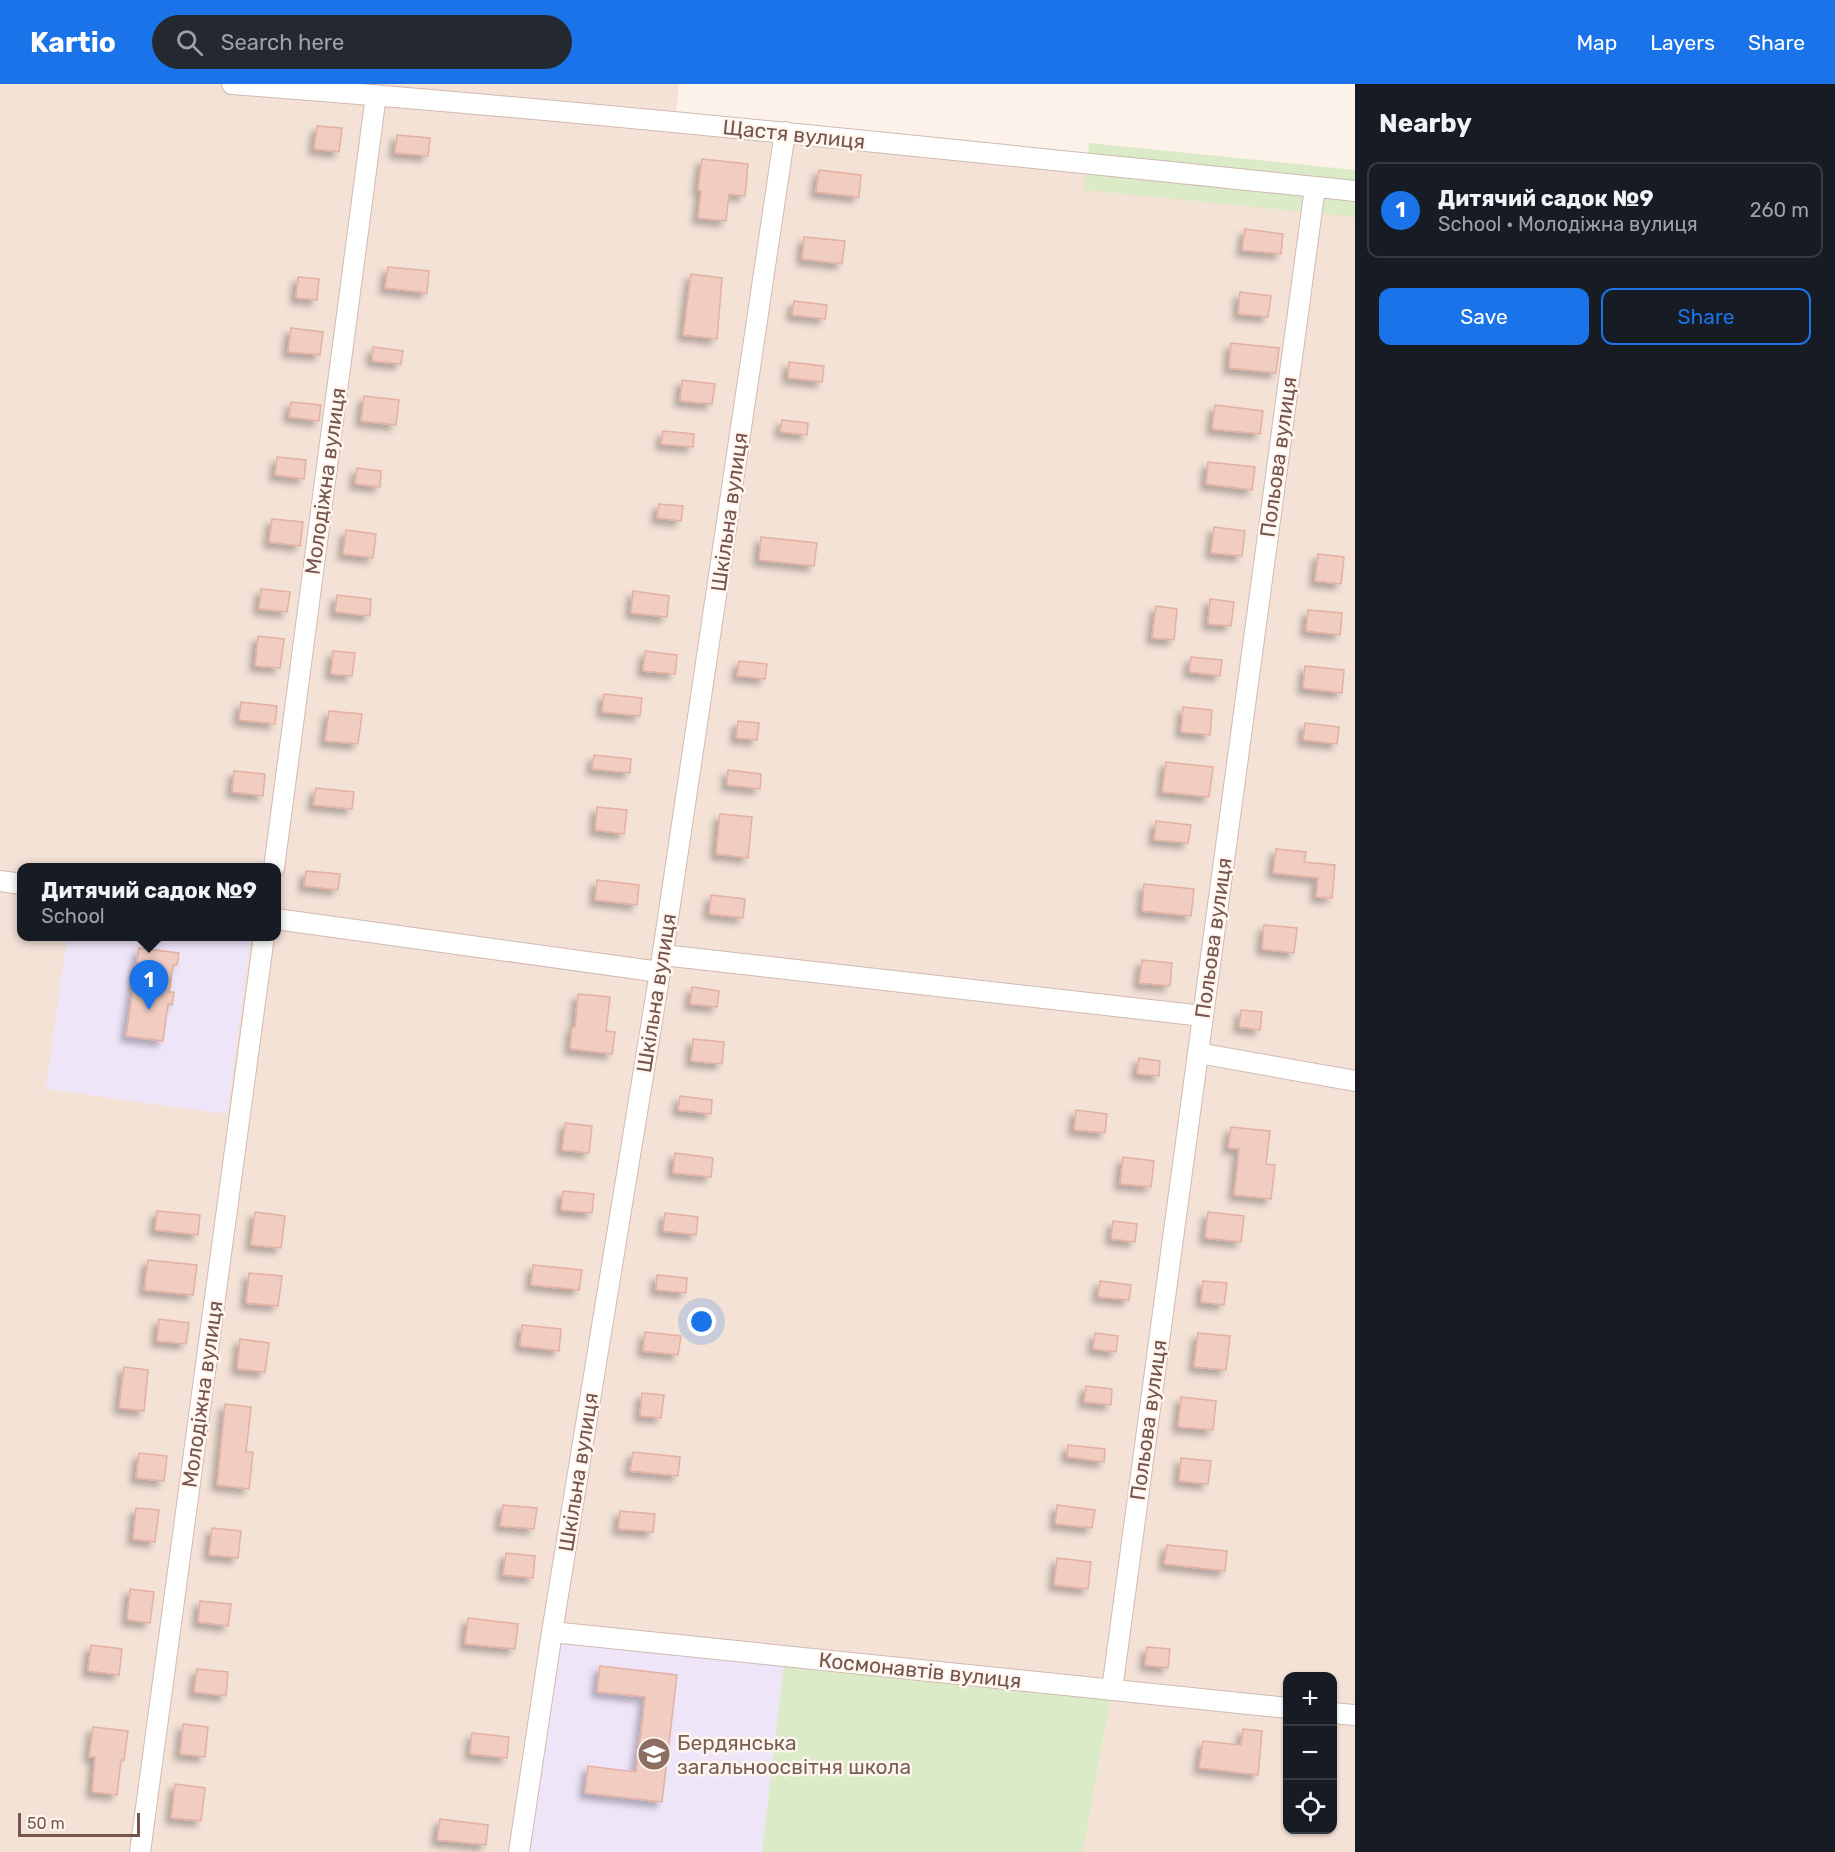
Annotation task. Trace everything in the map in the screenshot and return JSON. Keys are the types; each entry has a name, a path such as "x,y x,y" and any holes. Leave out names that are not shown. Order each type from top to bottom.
{"street":[{"name":"Щастя вулиця","path":"232,84 785,132 1355,191"},
{"name":"Молодіжна вулиця","path":"275,863 376,95"},
{"name":"Шкільна вулиця","path":"519,1852 552,1632 662,964 785,132"},
{"name":"Польова вулиця","path":"1112,1690 1315,187"},
{"path":"0,881 17,883"},
{"path":"281,920 662,964 1203,1016"},
{"name":"Молодіжна вулиця","path":"140,1852 263,941"},
{"path":"1198,1053 1355,1081"},
{"name":"Космонавтів вулиця","path":"552,1632 1283,1708"},
{"path":"1337,1713 1355,1715"}],"shaded area":[{"path":"0,84 679,84 675,122 1355,190 1355,1852 1083,1852 1112,1690 519,1852 0,1852"},
{"path":"66,941 250,941 227,1114 46,1089"},
{"name":"Бердянська загальноосвітня школа","path":"552,1632 785,1656 762,1852 519,1852"}],"green space":[{"path":"1089,143 1355,170 1355,217 1084,190"},
{"path":"785,1656 1112,1690 1083,1852 762,1852"}],"building":[{"path":"317,126 342,128 339,152 314,149"},
{"path":"397,135 430,138 428,156 395,153"},
{"path":"702,159 748,164 745,196 729,194 726,221 698,218 701,191 698,190"},
{"path":"819,170 861,175 859,197 816,192"},
{"path":"1245,229 1283,234 1281,254 1242,250"},
{"path":"804,237 845,241 842,264 802,259"},
{"path":"388,267 429,271 427,293 385,288"},
{"path":"691,274 722,278 717,339 683,335"},
{"path":"298,277 319,279 317,300 296,298"},
{"path":"1240,292 1271,296 1268,317 1238,314"},
{"path":"794,301 827,305 825,319 792,315"},
{"path":"291,328 323,332 320,355 288,352"},
{"path":"1231,343 1279,348 1276,373 1229,368"},
{"path":"373,347 403,351 401,364 372,361"},
{"path":"789,362 824,366 822,382 788,378"},
{"path":"682,380 715,384 712,404 680,401"},
{"path":"364,396 399,400 396,425 361,421"},
{"path":"291,402 321,405 319,421 289,417"},
{"path":"1215,405 1263,411 1260,434 1212,429"},
{"path":"782,420 808,423 807,435 780,432"},
{"path":"663,431 694,434 693,447 661,444"},
{"path":"277,457 306,460 304,479 275,475"},
{"path":"1208,462 1255,467 1252,490 1206,484"},
{"path":"357,468 381,471 380,487 355,484"},
{"path":"659,504 683,506 681,521 657,518"},
{"path":"272,519 303,522 300,546 269,542"},
{"path":"1214,527 1245,531 1242,556 1211,553"},
{"path":"346,530 376,534 373,558 343,554"},
{"path":"761,537 817,543 814,566 759,560"},
{"path":"1318,554 1344,557 1341,584 1315,581"},
{"path":"261,589 290,592 287,612 259,609"},
{"path":"633,591 669,596 667,617 631,613"},
{"path":"337,595 371,599 370,616 335,612"},
{"path":"1210,599 1234,602 1231,626 1208,624"},
{"path":"1156,606 1177,609 1174,640 1152,638"},
{"path":"1308,610 1342,613 1340,635 1306,631"},
{"path":"258,636 284,639 280,668 255,666"},
{"path":"333,651 355,653 352,676 331,674"},
{"path":"645,651 677,655 675,674 643,671"},
{"path":"1191,657 1222,660 1220,676 1189,672"},
{"path":"739,661 767,664 765,679 737,676"},
{"path":"1305,666 1344,670 1342,693 1303,688"},
{"path":"604,694 642,698 640,716 602,712"},
{"path":"241,702 277,706 275,724 239,720"},
{"path":"1183,707 1212,710 1210,735 1181,732"},
{"path":"329,711 362,714 358,744 325,741"},
{"path":"738,721 759,723 757,740 736,738"},
{"path":"1305,723 1339,727 1337,744 1303,740"},
{"path":"594,755 631,759 630,773 592,769"},
{"path":"1166,762 1213,767 1209,797 1162,792"},
{"path":"728,770 761,774 760,789 727,785"},
{"path":"234,771 265,774 263,796 232,792"},
{"path":"316,788 354,792 352,809 313,805"},
{"path":"597,807 627,810 624,834 595,830"},
{"path":"720,814 752,817 748,858 716,854"},
{"path":"1156,821 1191,825 1188,843 1154,840"},
{"path":"1276,849 1306,852 1304,862 1335,865 1332,898 1316,897 1318,878 1273,873"},
{"path":"306,871 340,874 338,890 304,886"},
{"path":"597,880 639,885 637,905 595,900"},
{"path":"1144,884 1194,889 1191,916 1142,911"},
{"path":"711,895 745,899 743,918 709,914"},
{"path":"1264,925 1297,928 1294,953 1262,949"},
{"path":"139,948 179,953 177,965 173,965 169,992 174,992 172,1005 168,1004 163,1041 126,1036"},
{"path":"1142,960 1172,963 1170,986 1139,983"},
{"path":"692,987 719,991 717,1007 690,1004"},
{"path":"578,994 610,997 606,1031 615,1032 612,1054 570,1049"},
{"path":"1241,1010 1262,1012 1260,1030 1239,1027"},
{"path":"693,1039 724,1042 722,1064 691,1061"},
{"path":"1139,1058 1160,1061 1159,1076 1137,1074"},
{"path":"680,1096 712,1100 711,1114 678,1110"},
{"path":"1076,1110 1107,1114 1105,1133 1074,1130"},
{"path":"565,1123 592,1126 589,1153 562,1150"},
{"path":"1231,1127 1270,1131 1266,1164 1275,1165 1271,1199 1234,1195 1239,1149 1228,1148"},
{"path":"675,1153 713,1158 711,1177 673,1173"},
{"path":"1123,1157 1154,1161 1151,1187 1120,1184"},
{"path":"563,1191 594,1194 592,1213 561,1210"},
{"path":"157,1211 200,1215 198,1235 155,1230"},
{"path":"255,1212 285,1216 281,1248 251,1245"},
{"path":"1208,1212 1244,1216 1241,1242 1205,1238"},
{"path":"665,1213 698,1217 696,1235 663,1231"},
{"path":"1113,1221 1137,1224 1135,1242 1111,1239"},
{"path":"148,1260 197,1265 193,1295 144,1290"},
{"path":"533,1265 582,1270 579,1290 531,1285"},
{"path":"249,1273 282,1276 278,1306 246,1303"},
{"path":"657,1275 687,1278 686,1293 656,1290"},
{"path":"1100,1281 1131,1285 1129,1300 1098,1297"},
{"path":"1203,1281 1227,1283 1224,1305 1201,1302"},
{"path":"159,1319 189,1323 186,1344 157,1341"},
{"path":"522,1325 561,1329 559,1351 520,1346"},
{"path":"645,1332 681,1336 678,1355 643,1351"},
{"path":"1095,1333 1118,1336 1116,1352 1093,1349"},
{"path":"1198,1333 1230,1336 1226,1370 1194,1367"},
{"path":"240,1339 269,1343 265,1372 237,1369"},
{"path":"124,1367 148,1370 144,1411 119,1408"},
{"path":"1086,1386 1112,1389 1111,1405 1084,1402"},
{"path":"642,1393 664,1395 661,1418 640,1416"},
{"path":"1181,1397 1216,1401 1213,1430 1178,1427"},
{"path":"225,1404 251,1407 246,1452 253,1452 249,1489 217,1485"},
{"path":"1068,1445 1105,1449 1104,1462 1067,1457"},
{"path":"633,1452 680,1457 678,1476 630,1471"},
{"path":"139,1453 167,1456 164,1481 136,1478"},
{"path":"1181,1458 1211,1461 1208,1484 1179,1481"},
{"path":"503,1505 537,1508 534,1529 500,1526"},
{"path":"1057,1505 1095,1510 1092,1528 1055,1524"},
{"path":"136,1508 159,1510 155,1542 133,1539"},
{"path":"620,1511 655,1514 653,1532 618,1529"},
{"path":"212,1528 241,1531 238,1558 209,1555"},
{"path":"1167,1545 1227,1551 1225,1571 1164,1564"},
{"path":"506,1553 535,1556 533,1578 503,1575"},
{"path":"1057,1558 1091,1562 1088,1589 1054,1585"},
{"path":"130,1589 154,1592 150,1623 127,1620"},
{"path":"200,1601 231,1604 228,1626 198,1622"},
{"path":"468,1618 518,1624 515,1649 465,1644"},
{"path":"91,1645 122,1649 119,1675 88,1671"},
{"path":"1147,1647 1170,1649 1168,1668 1145,1665"},
{"path":"600,1666 677,1675 662,1802 585,1793 588,1766 636,1772 645,1697 597,1692"},
{"path":"197,1669 228,1672 226,1696 194,1692"},
{"path":"183,1724 208,1727 205,1757 180,1754"},
{"path":"93,1727 128,1731 124,1760 121,1760 117,1795 92,1792 95,1757 89,1757"},
{"path":"1243,1729 1262,1731 1258,1775 1199,1768 1203,1741 1241,1745"},
{"path":"472,1733 509,1737 507,1758 470,1754"},
{"path":"175,1784 205,1788 201,1821 171,1818"},
{"path":"440,1819 488,1825 486,1845 437,1840"}],"place":[{"name":"Дитячий садок №9","path":"149,1010"},
{"name":"Бердянська загальноосвітня школа","path":"654,1754"}]}
